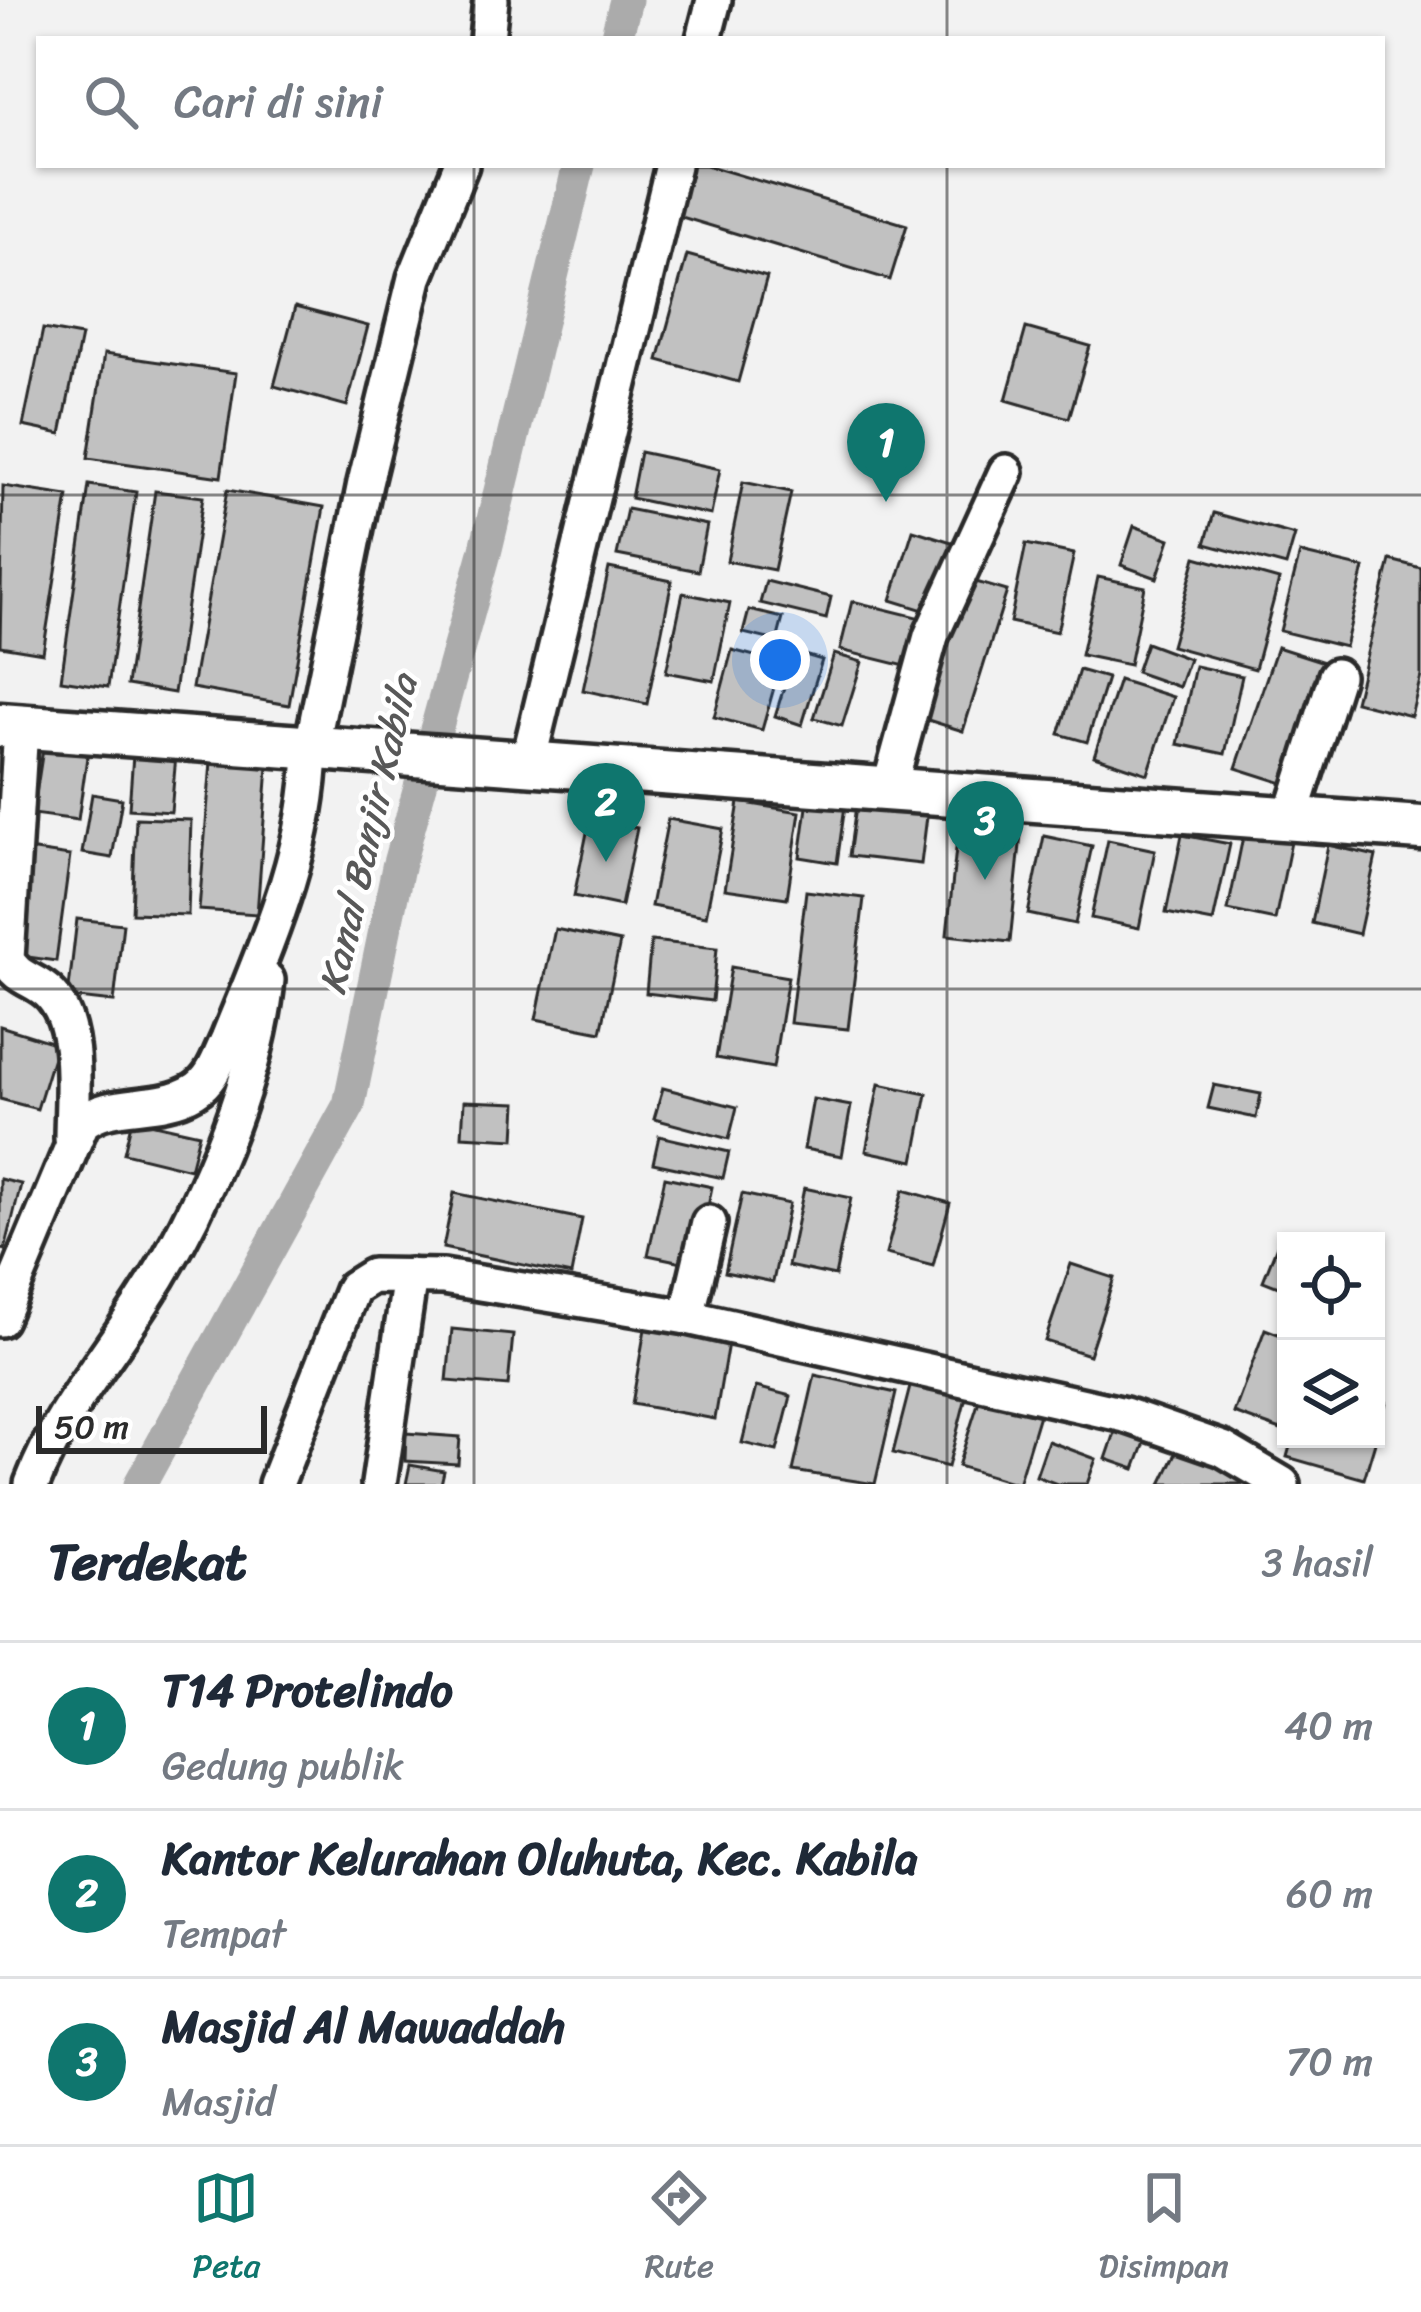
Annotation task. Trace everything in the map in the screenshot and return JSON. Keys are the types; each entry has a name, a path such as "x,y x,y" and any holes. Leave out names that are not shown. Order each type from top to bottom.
{"main road":[{"path":"10,726 1421,827"}],"street":[{"path":"487,36 491,0"},
{"path":"705,36 713,0"},
{"path":"32,1484 50,1438 144,1300 199,1196 243,1085 264,1013 271,942 321,750 365,483 415,278 460,168"},
{"path":"521,761 672,168"},
{"path":"889,789 931,636 1006,472"},
{"path":"1291,818 1336,676"},
{"path":"0,1319 38,1238 72,1138 72,1075 63,1017 49,993 18,976 7,959 10,726"},
{"path":"72,1138 99,1111 155,1107 204,1083 271,942"},
{"path":"687,1318 710,1223"},
{"path":"276,1484 353,1288 372,1276 410,1276 505,1284 687,1318 1125,1415 1223,1449 1282,1484"},
{"path":"379,1484 410,1276"}],"building":[{"path":"689,168 716,168 907,225 890,280 675,215"},
{"path":"687,255 767,277 738,382 658,360"},
{"path":"295,307 368,326 347,406 274,386"},
{"path":"1026,328 1090,346 1069,418 1006,400"},
{"path":"43,329 81,336 61,434 23,426"},
{"path":"104,354 236,373 221,477 88,458"},
{"path":"640,452 720,469 711,515 631,498"},
{"path":"743,482 791,492 774,570 727,561"},
{"path":"89,485 136,492 108,687 61,680"},
{"path":"3,486 68,496 43,653 0,646"},
{"path":"227,490 324,507 289,705 192,688"},
{"path":"155,491 203,497 174,693 127,685"},
{"path":"627,509 707,525 698,571 617,555"},
{"path":"1214,513 1295,535 1286,566 1205,544"},
{"path":"1134,526 1170,539 1157,578 1121,565"},
{"path":"913,530 955,543 933,613 891,600"},
{"path":"1026,544 1074,554 1057,632 1010,622"},
{"path":"1300,553 1364,568 1345,647 1280,631"},
{"path":"1196,557 1279,580 1255,669 1171,646"},
{"path":"1390,560 1421,568 1421,676 1411,716 1355,702"},
{"path":"609,568 672,581 647,704 583,690"},
{"path":"959,577 1007,591 963,731 915,716"},
{"path":"1098,577 1145,587 1129,665 1081,655"},
{"path":"766,581 831,597 826,619 760,603"},
{"path":"683,593 730,603 714,681 666,672"},
{"path":"852,601 921,618 909,667 840,650"},
{"path":"749,610 783,618 777,641 743,633"},
{"path":"1146,643 1189,659 1179,687 1136,672"},
{"path":"1277,647 1327,663 1286,784 1236,768"},
{"path":"732,650 781,663 762,730 714,717"},
{"path":"795,652 822,660 802,725 775,716"},
{"path":"834,654 862,662 842,726 814,718"},
{"path":"1195,666 1242,676 1225,754 1178,744"},
{"path":"1079,670 1107,678 1087,742 1059,734"},
{"path":"1119,680 1173,697 1148,774 1094,756"},
{"path":"45,736 89,743 78,820 33,814"},
{"path":"134,741 177,744 171,812 129,809"},
{"path":"211,762 268,766 257,914 199,910"},
{"path":"92,794 122,799 112,858 82,853"},
{"path":"808,800 845,806 837,863 800,857"},
{"path":"739,802 800,812 787,898 725,889"},
{"path":"856,806 927,816 921,864 849,856"},
{"path":"136,818 191,820 188,915 132,913"},
{"path":"590,818 637,828 621,906 574,896"},
{"path":"668,819 723,829 706,916 651,906"},
{"path":"959,819 1022,825 1010,942 947,935"},
{"path":"1244,832 1291,842 1275,920 1228,910"},
{"path":"1182,835 1230,844 1213,922 1166,913"},
{"path":"1044,836 1092,846 1075,924 1028,914"},
{"path":"1108,840 1155,850 1139,928 1091,918"},
{"path":"1328,845 1376,856 1359,934 1312,923"},
{"path":"28,850 70,856 56,961 14,955"},
{"path":"806,891 864,898 848,1029 790,1023"},
{"path":"77,919 123,924 114,1002 68,997"},
{"path":"555,929 620,942 601,1032 536,1019"},
{"path":"651,941 717,948 712,1001 646,993"},
{"path":"731,967 788,977 773,1068 716,1058"},
{"path":"0,1026 57,1044 37,1109 0,1099"},
{"path":"879,1084 927,1094 914,1161 866,1151"},
{"path":"1214,1085 1261,1094 1256,1118 1208,1108"},
{"path":"663,1088 737,1107 729,1139 654,1119"},
{"path":"813,1099 851,1106 842,1156 804,1149"},
{"path":"464,1101 517,1103 515,1139 462,1136"},
{"path":"132,1119 199,1134 190,1169 124,1153"},
{"path":"659,1136 729,1152 723,1178 653,1163"},
{"path":"665,1177 712,1187 696,1265 648,1255"},
{"path":"0,1179 21,1184 5,1250 0,1248"},
{"path":"804,1188 851,1198 835,1276 788,1266"},
{"path":"903,1190 950,1203 933,1266 886,1254"},
{"path":"454,1193 582,1219 571,1275 443,1248"},
{"path":"742,1194 789,1204 773,1282 725,1272"},
{"path":"1277,1246 1277,1286 1263,1281"},
{"path":"1071,1264 1114,1278 1089,1355 1045,1341"},
{"path":"646,1323 729,1337 715,1419 632,1404"},
{"path":"452,1329 513,1335 508,1386 447,1381"},
{"path":"1265,1329 1277,1334 1277,1429 1234,1413"},
{"path":"815,1375 896,1393 875,1484 793,1471"},
{"path":"911,1383 966,1397 948,1467 893,1453"},
{"path":"756,1387 791,1396 777,1451 742,1443"},
{"path":"982,1391 1041,1408 1018,1484 958,1466"},
{"path":"1119,1421 1149,1432 1135,1469 1106,1459"},
{"path":"406,1433 460,1437 458,1464 405,1461"},
{"path":"1048,1441 1096,1459 1087,1484 1057,1484 1036,1476"},
{"path":"1182,1441 1263,1484 1161,1484"},
{"path":"1290,1448 1373,1448 1364,1479 1287,1457"},
{"path":"410,1465 444,1471 441,1484 406,1484"}],"waterway":[{"name":"Kanal Banjir Kabila","path":"617,36 626,0"},
{"name":"Kanal Banjir Kabila","path":"140,1484 349,1105 398,867 485,553 578,168"}],"place":[{"name":"T14 Protelindo","path":"886,502"},
{"name":"Kantor Kelurahan Oluhuta, Kec. Kabila","path":"606,862"},
{"name":"Masjid Al Mawaddah","path":"985,880"}]}
